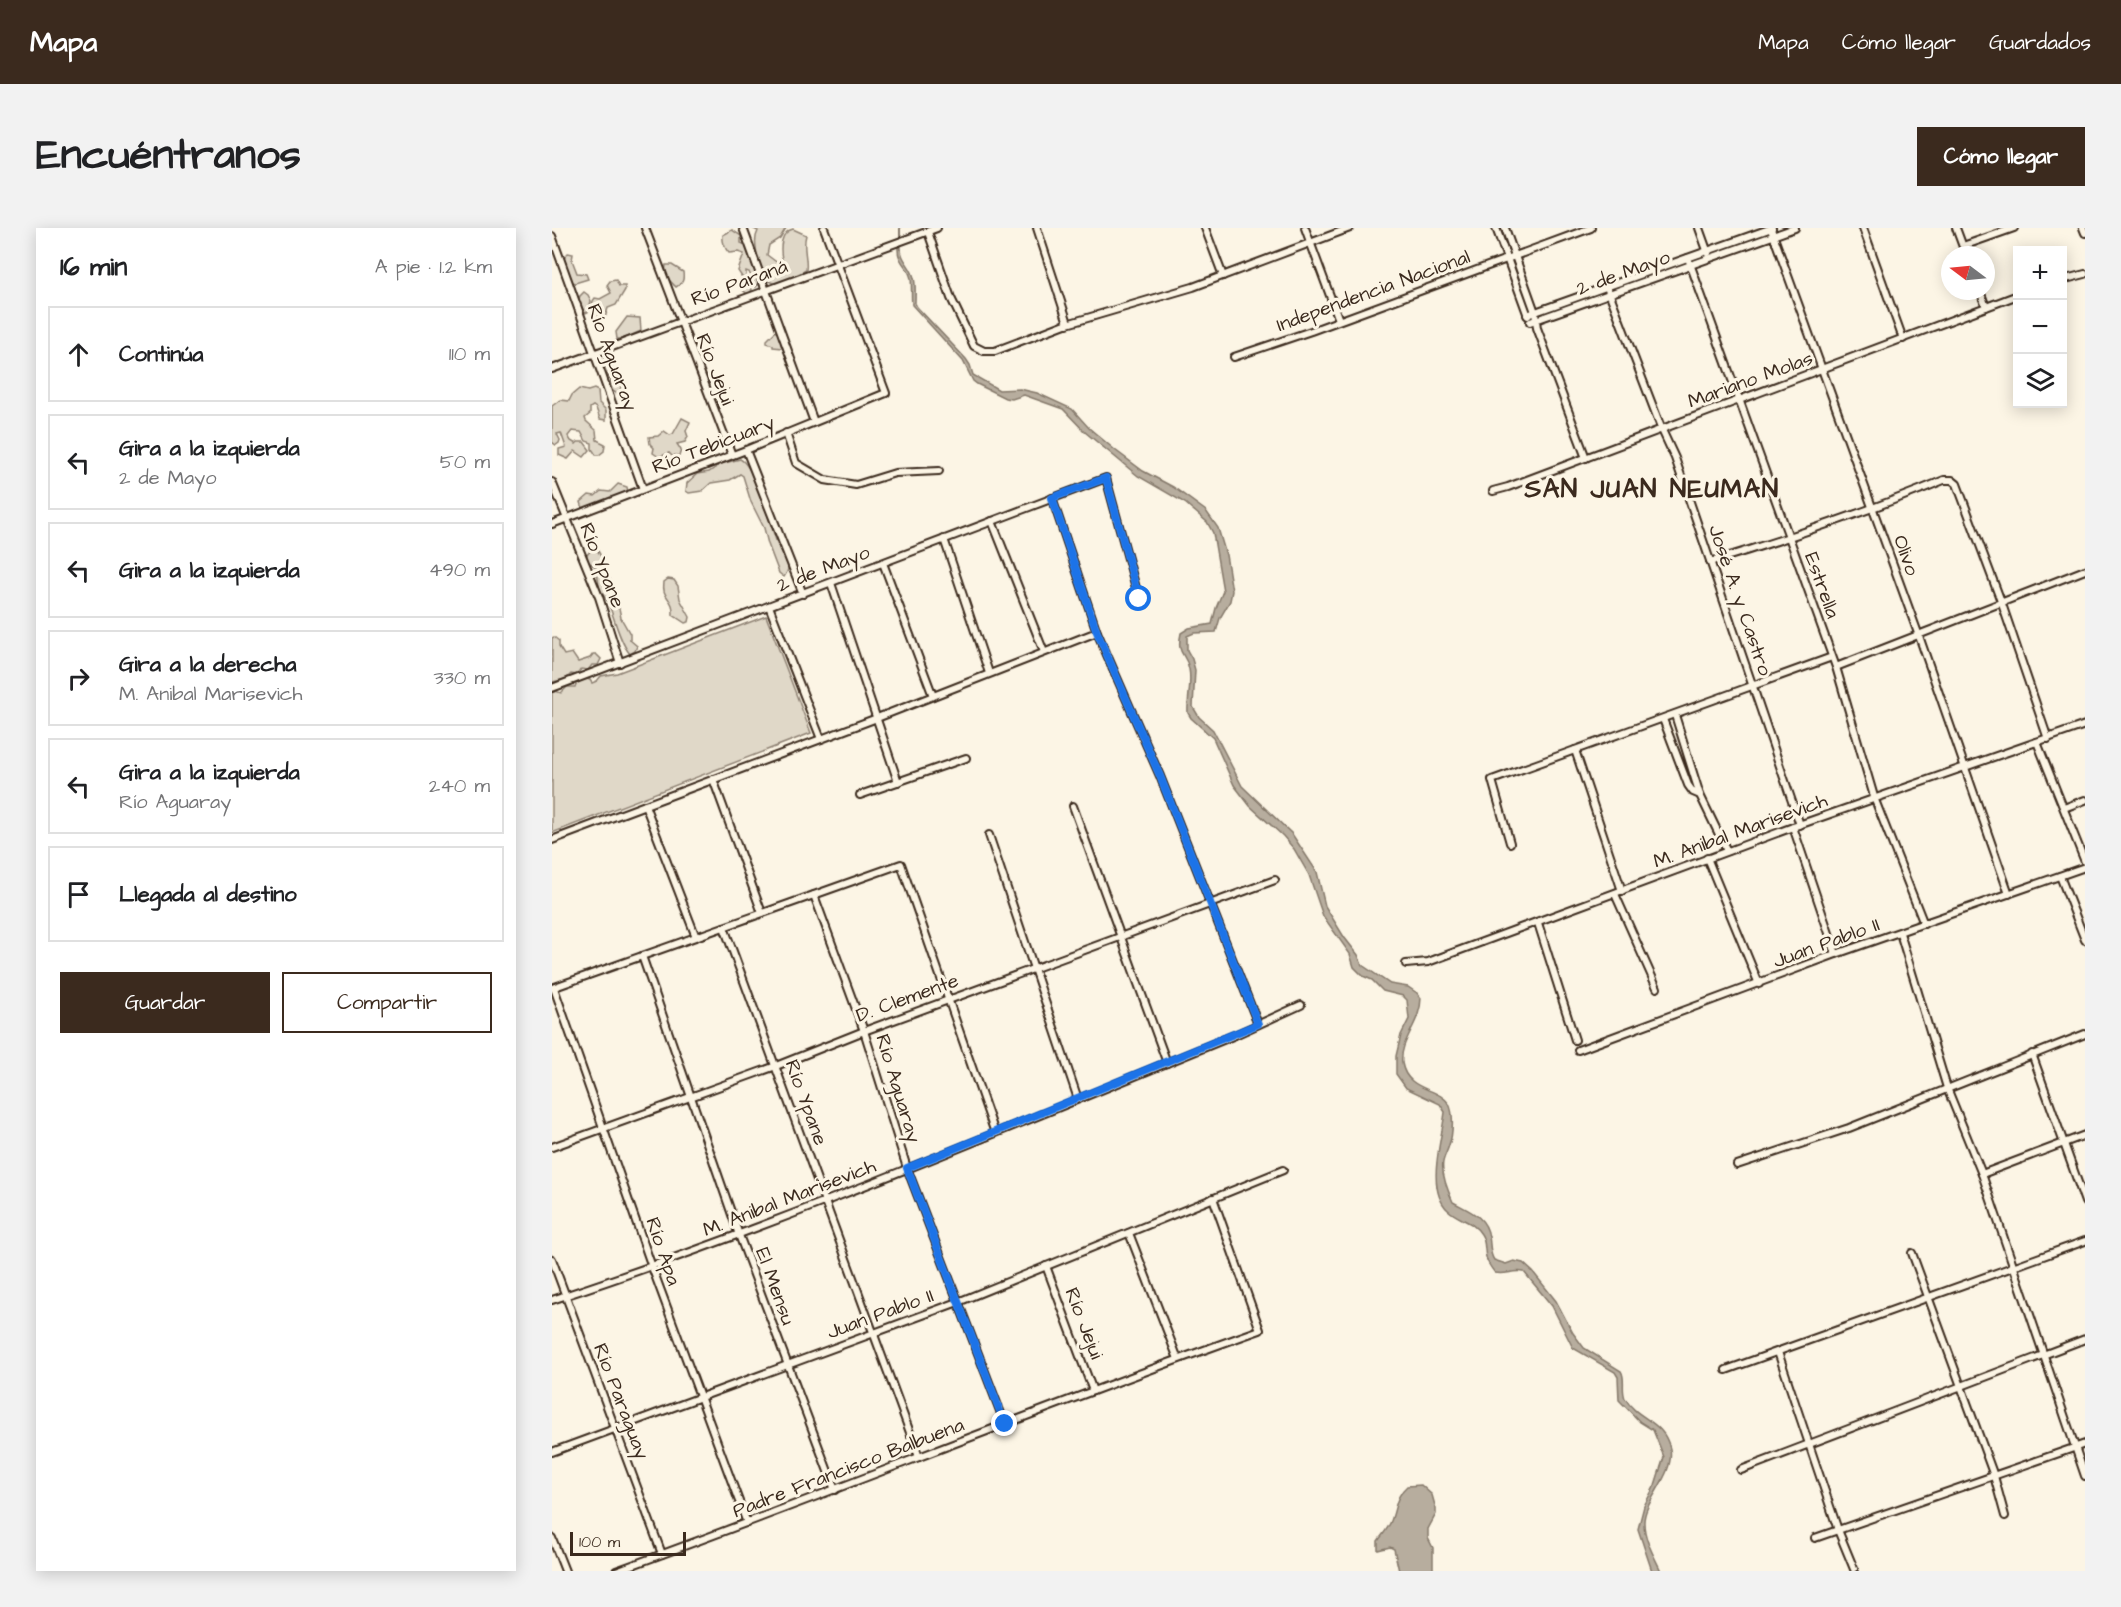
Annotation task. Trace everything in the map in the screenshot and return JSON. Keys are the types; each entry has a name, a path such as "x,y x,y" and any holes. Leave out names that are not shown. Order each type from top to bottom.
{"street":[{"name":"Río Jejui","path":"645,228 732,454"},
{"path":"743,228 814,422"},
{"path":"824,228 838,264"},
{"name":"Río Paraná","path":"552,369 937,228"},
{"path":"1036,228 1068,324 1066,325"},
{"path":"1205,228 1222,276"},
{"path":"1305,228 1339,320"},
{"path":"927,232 951,298 974,346 984,351 995,351 1066,325 1193,287 1350,228"},
{"path":"1496,228 1527,315 1537,328 1586,458"},
{"path":"1505,228 1535,312 1533,321"},
{"name":"Independencia Nacional","path":"1234,357 1591,228"},
{"path":"1699,228 1709,259"},
{"name":"2 de Mayo","path":"1527,315 1772,228"},
{"name":"Olivo","path":"1772,228 2009,894"},
{"name":"2 de Mayo","path":"1533,321 1795,228"},
{"path":"1863,228 1903,339"},
{"path":"1956,228 1963,246 2014,228"},
{"path":"2083,228 2085,233"},
{"name":"Río Aguaray","path":"552,236 643,489"},
{"name":"Estrella","path":"1688,258 1836,667 1875,800 1924,924"},
{"name":"Río Tebicuary","path":"552,524 746,450 886,393 838,264"},
{"path":"2067,279 2085,274"},
{"name":"José A. y Castro","path":"1607,287 1675,458 1754,686 1836,954"},
{"name":"Mariano Molas","path":"1493,491 1662,430 2013,297"},
{"path":"1983,300 1986,307"},
{"path":"786,433 796,463 825,480 856,485 896,473 939,471"},
{"path":"746,450 803,594"},
{"name":"2 de Mayo","path":"552,688 1106,478 1139,599"},
{"path":"1710,561 1789,538 1872,510 1944,480 1952,480 1957,484 2048,738"},
{"name":"Río Ypane","path":"552,482 599,597 620,663"},
{"path":"1052,498 1097,632 1160,776 1258,1024"},
{"path":"992,521 1044,652"},
{"path":"944,539 989,673"},
{"path":"883,563 933,696"},
{"path":"1836,667 2085,570"},
{"path":"831,583 898,782"},
{"path":"769,606 821,739"},
{"path":"552,840 877,718 1097,632"},
{"path":"1510,843 1492,780 1832,657"},
{"path":"1675,715 1700,795 1727,851"},
{"path":"1663,719 1688,785 1693,792 1700,795"},
{"name":"M. Anibal Marisevich","path":"1406,964 1428,962 1538,923 1707,858 2085,725"},
{"path":"2037,742 2085,862"},
{"path":"1575,750 1622,891"},
{"path":"860,795 966,758"},
{"path":"713,779 762,913"},
{"path":"2064,808 2085,800"},
{"path":"645,805 696,937"},
{"path":"1073,806 1167,1062"},
{"path":"989,835 1078,1099"},
{"path":"1707,858 1759,984"},
{"path":"553,988 901,864 995,1133"},
{"name":"Juan Pablo II","path":"1578,1050 1836,954 2085,867"},
{"path":"2060,876 2085,940"},
{"name":"D. Clemente","path":"552,1147 777,1066 864,1031 1275,880"},
{"path":"1615,894 1657,988"},
{"name":"Río Aguaray","path":"813,895 864,1031 907,1168 1005,1424"},
{"path":"1538,923 1575,1040"},
{"name":"Río Ypane","path":"724,927 919,1457"},
{"path":"1900,933 1947,1088 1982,1174 2085,1476"},
{"name":"El Mensu","path":"642,956 739,1234 835,1490"},
{"name":"Río Apa","path":"553,988 651,1267 747,1523"},
{"name":"M. Anibal Marisevich","path":"552,1300 651,1267 825,1201 1078,1099 1301,1005"},
{"path":"1737,1165 1849,1128 2085,1034"},
{"path":"2032,1054 2085,1202"},
{"path":"1982,1174 2085,1135"},
{"name":"Juan Pablo II","path":"552,1452 958,1302 1284,1170"},
{"name":"Padre Francisco Balbuena","path":"616,1571 1260,1330 1213,1198"},
{"path":"1130,1233 1178,1359"},
{"path":"1726,1370 2014,1268 2085,1240"},
{"path":"1912,1253 1994,1476 2005,1516"},
{"name":"Río Paraguay","path":"552,1259 662,1554"},
{"name":"Río Jejui","path":"1046,1266 1093,1391"},
{"path":"1741,1470 2085,1339"},
{"path":"1778,1352 1838,1530 1854,1569"},
{"path":"1815,1538 2085,1444"},
{"path":"552,1538 565,1571"}],"shaded area":[{"path":"752,228 786,228 780,238 769,245 767,255 779,264 782,259 782,241 786,233 793,229 806,235 806,270 778,285 766,280 757,271 758,285 756,287 749,272 746,271 746,277 752,290 748,295 739,282 742,277 738,271 744,254 729,253 724,245 723,235 732,230 741,236 741,243 746,245 757,264 758,231"},
{"path":"901,246 902,255 914,278 917,307 966,359 973,375 999,390 1020,389 1037,393 1072,409 1089,428 1115,450 1143,471 1173,487 1206,511 1218,528 1226,555 1232,591 1216,632 1194,633 1187,636 1187,650 1195,670 1193,707 1199,717 1213,730 1242,786 1292,834 1317,872 1325,906 1358,955 1362,965 1390,984 1408,987 1421,998 1418,1016 1404,1047 1402,1063 1410,1079 1438,1094 1451,1108 1451,1136 1443,1171 1453,1202 1481,1219 1487,1230 1494,1260 1506,1264 1514,1261 1523,1263 1533,1272 1556,1301 1584,1348 1621,1371 1625,1398 1667,1439 1670,1449 1668,1468 1648,1506 1644,1523 1648,1541 1661,1571 1652,1571 1638,1529 1644,1506 1655,1485 1664,1457 1653,1430 1640,1422 1619,1400 1618,1377 1615,1372 1573,1348 1552,1306 1524,1272 1495,1273 1487,1261 1484,1239 1478,1230 1448,1210 1441,1201 1436,1177 1445,1112 1440,1104 1406,1088 1396,1074 1396,1056 1401,1035 1409,1019 1407,1000 1403,996 1383,991 1354,967 1350,954 1323,916 1309,875 1294,849 1250,806 1234,785 1213,738 1188,713 1190,674 1180,646 1181,633 1189,628 1212,624 1223,591 1213,533 1207,522 1185,503 1138,476 1085,432 1063,409 1024,395 1012,399 1005,398 973,381 963,361 912,305 911,279 898,252 898,247"},
{"path":"568,253 573,254 572,260 577,273 586,274 588,279 575,283 570,281 564,263"},
{"path":"666,265 672,265 683,272 682,281 676,287 666,275"},
{"path":"616,280 619,286 625,286 625,290 616,305 608,308 605,318 597,318 592,311 593,300 611,293 607,285 610,281"},
{"path":"584,292 591,301 588,312 585,313 578,301"},
{"path":"627,317 640,318 641,331 623,339 617,339 616,332"},
{"path":"776,331 779,333 782,348 773,347 767,343"},
{"path":"604,356 607,356 621,386 618,394 609,389 611,380 605,372"},
{"path":"579,389 598,391 599,403 606,410 606,420 600,419 593,406 590,408 590,414 585,418 596,430 597,440 605,444 604,451 596,455 592,449 592,443 586,441 581,432 572,431 568,436 571,441 576,444 584,442 590,450 584,457 575,451 568,459 559,455 559,449 566,447 561,433 557,434 559,443 556,445 552,442 552,406 560,400 569,401"},
{"path":"682,418 690,422 686,431 688,437 685,442 677,444 681,450 679,456 673,457 669,453 659,457 653,453 654,448 650,444 649,437 658,436 664,431 670,435 673,434"},
{"path":"740,459 746,464 762,497 777,543 788,564 788,571 784,577 779,573 743,476 740,474 730,480 711,483 702,491 689,493 686,491 687,483 697,474 709,472 721,464"},
{"path":"618,484 627,487 628,493 587,511 583,509 581,502 589,495 595,496 601,491 610,492"},
{"path":"591,550 598,551 601,557 601,566 607,573 616,593 621,618 630,634 630,640 637,646 630,654 620,637 608,602 600,590 596,567 588,562 587,555"},
{"path":"668,579 674,580 678,586 680,599 690,617 689,622 685,623 673,615 672,605 664,590 664,582"},
{"path":"766,616 811,733 552,833 552,690 561,693 567,687 575,687 584,678 592,683 601,676 617,673"},
{"path":"552,638 559,641 559,647 564,655 572,653 578,662 596,654 601,659 598,665 592,665 588,670 581,669 577,675 571,674 566,679 552,682"},
{"path":"1421,1485 1432,1495 1436,1509 1436,1514 1428,1529 1428,1538 1433,1548 1433,1570 1399,1571 1394,1549 1390,1547 1378,1550 1378,1541 1390,1524 1398,1498 1403,1490 1407,1486"}],"waterway":[{"path":"900,228 900,249"}],"district":[{"name":"SAN JUAN NEUMAN","path":"1652,488"}],"route":[{"path":"1005,1424 907,1168 1258,1024 1160,776 1097,632 1052,498 1106,478 1139,599"}]}
